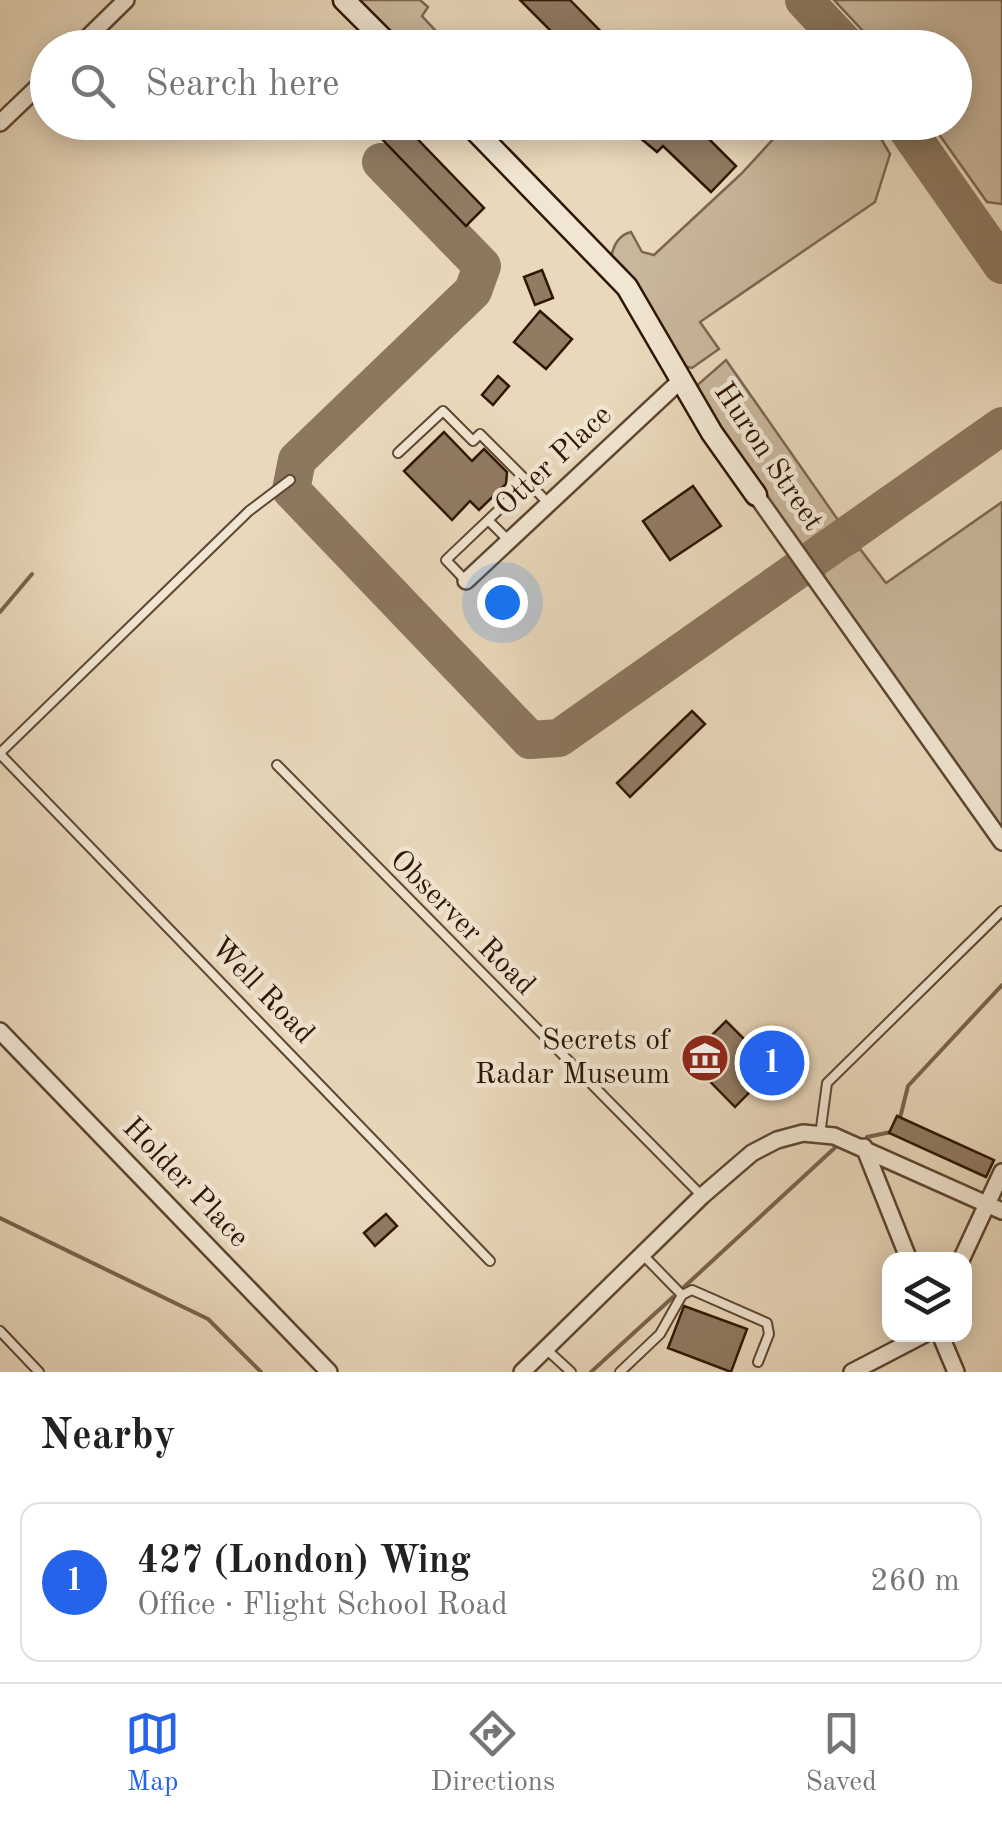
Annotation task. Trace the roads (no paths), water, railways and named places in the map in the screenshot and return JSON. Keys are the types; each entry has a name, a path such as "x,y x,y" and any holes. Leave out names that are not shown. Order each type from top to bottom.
{"street":[{"path":"96,30 126,0"},
{"path":"344,0 374,30"},
{"path":"0,122 30,93"},
{"name":"Huron Street","path":"485,140 627,286 680,381 756,495 1002,842"},
{"name":"Otter Place","path":"466,581 680,381"},
{"name":"Holder Place","path":"0,1031 330,1372"},
{"path":"522,1372 702,1196 752,1153 777,1140 802,1133 864,1147 994,1208"},
{"path":"864,1147 906,1252"},
{"path":"967,1252 994,1208 1002,1172"},
{"path":"852,1372 910,1342"},
{"path":"943,1342 956,1372"}],"lane":[{"path":"398,453 443,411 473,442 480,434 549,504"},
{"path":"276,1038 0,753 248,511 290,480"},
{"path":"466,581 446,560 528,482"},
{"path":"488,520 508,541"},
{"name":"Well Road","path":"0,753 490,1261"},
{"name":"Observer Road","path":"277,764 434,929 702,1196"},
{"path":"820,1135 827,1083 1002,911"},
{"path":"643,1254 682,1295"},
{"path":"620,1372 660,1334 682,1295 692,1290 766,1324 770,1334 758,1362"},
{"path":"0,1332 39,1372"},
{"path":"546,1349 571,1372"}],"waterway":[{"path":"0,612 32,574"},
{"path":"899,1122 908,1086 1002,985"},
{"path":"867,1137 891,1132"},
{"path":"684,1287 840,1143"},
{"path":"0,1218 208,1319 261,1372"},
{"path":"591,1372 673,1297"}],"place":[{"name":"Secrets of Radar Museum","path":"705,1058"},
{"name":"427 (London) Wing","path":"772,1063"}]}
